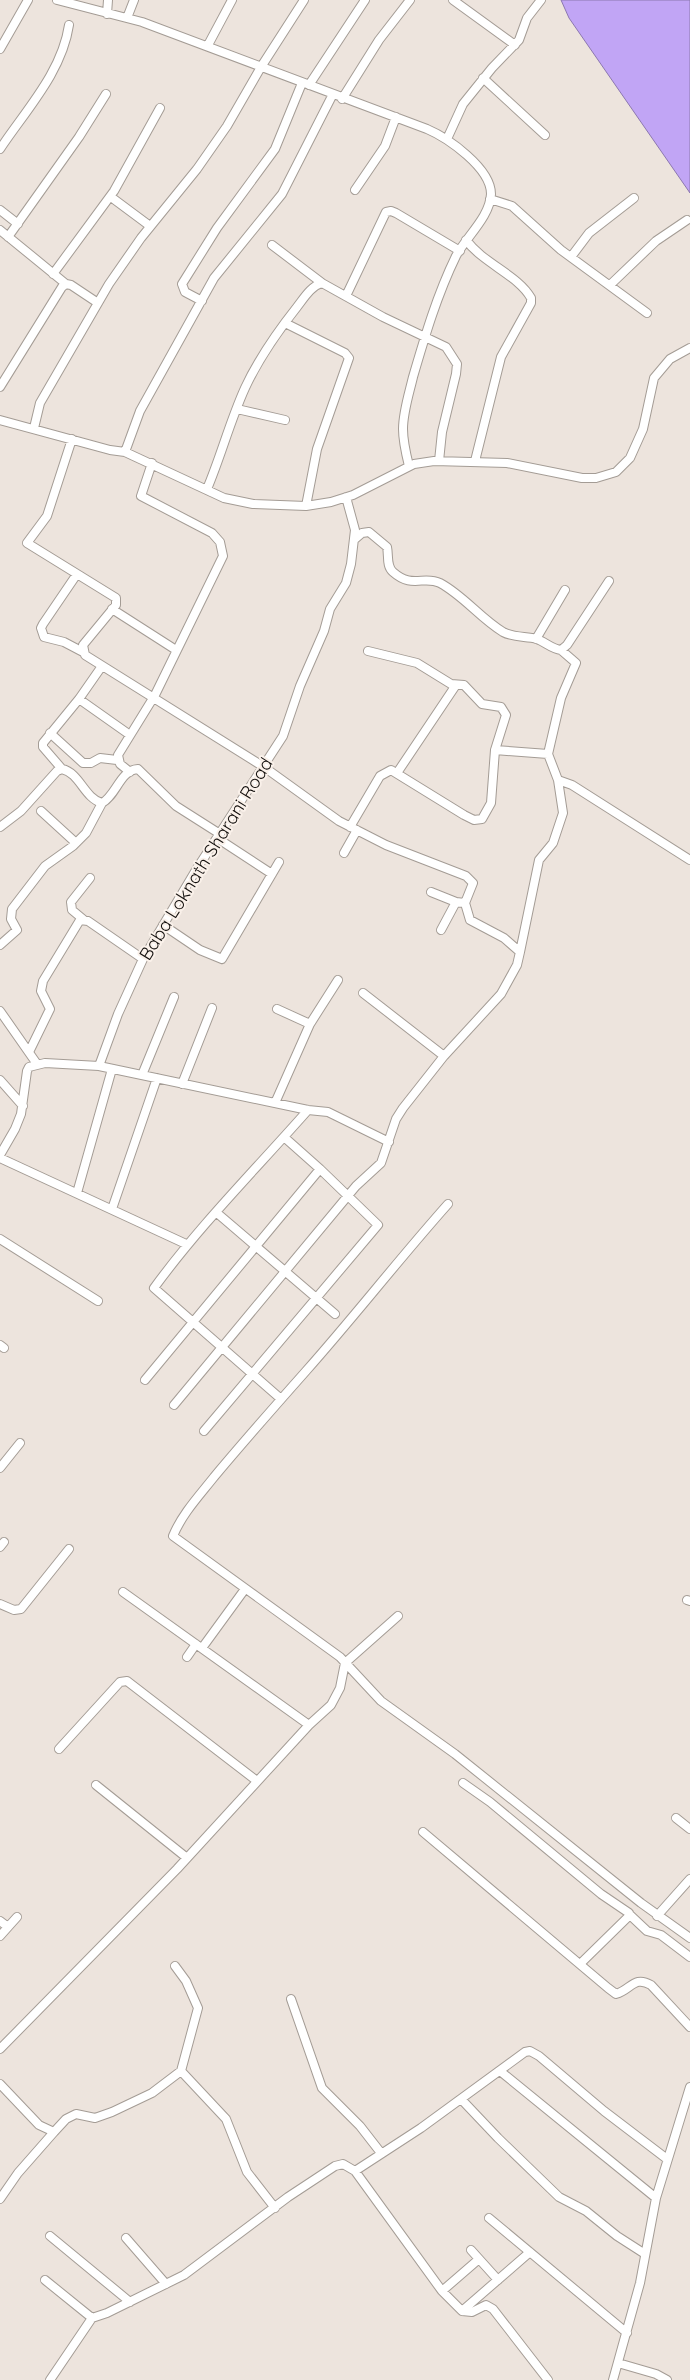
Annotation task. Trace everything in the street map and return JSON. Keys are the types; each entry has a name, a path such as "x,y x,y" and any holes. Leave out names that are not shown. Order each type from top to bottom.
{"street":[{"path":"0,49 28,0"},
{"path":"57,0 127,18 208,45 305,84 396,117 447,139 476,165 485,176 490,186 490,199 484,215 460,251 440,294 424,337 404,416 403,438 409,466"},
{"path":"107,14 108,0"},
{"path":"127,18 134,0"},
{"path":"208,45 232,0"},
{"path":"34,428 35,414 40,403 98,303 150,226 196,169 227,126 261,67 304,0"},
{"path":"202,301 185,292 182,284 217,228 275,149 305,84 365,0"},
{"path":"342,98 379,40 410,0"},
{"path":"453,0 515,45"},
{"path":"447,139 463,104 483,78 515,45 527,18 541,0"},
{"path":"0,149 53,72 66,44 70,25"},
{"path":"483,78 545,135"},
{"path":"8,237 79,138 106,94"},
{"path":"125,452 140,411 202,301 225,264 282,194 333,94"},
{"path":"53,274 111,197 160,108"},
{"path":"355,190 382,151 396,117"},
{"path":"111,197 150,226"},
{"path":"571,257 590,233 634,198"},
{"path":"490,199 512,206 551,242 647,313"},
{"path":"0,210 18,224"},
{"path":"346,296 386,212 396,213 460,251"},
{"path":"610,285 656,241 687,220"},
{"path":"0,230 66,284 98,303"},
{"path":"466,240 479,254 519,284 531,298 531,303 501,357 475,461"},
{"path":"272,244 322,283 446,348 457,364 442,432 439,461"},
{"path":"207,489 237,409 258,364 285,323 309,293 322,283"},
{"path":"0,387 56,294 66,284"},
{"path":"285,323 344,353 349,358 317,449 306,506"},
{"path":"0,420 125,452 240,503 306,506 346,497 414,464 439,461 475,461 519,465 588,479 616,472 630,458 640,438 654,378 670,359 690,348"},
{"path":"237,409 285,420"},
{"path":"72,439 47,516 27,543 116,598 117,602 83,645 83,652"},
{"path":"117,760 153,698 221,563 222,549 220,542 204,527 144,499 141,492 152,463"},
{"name":"Baba Loknath Sharani Road","path":"99,1066 118,1014 143,959 218,836 283,736 294,701 324,631 330,609 346,582 355,539 354,522 346,497"},
{"path":"174,1405 348,1196 381,1163 396,1119 444,1056 493,1005 517,965 539,860 553,843 563,813 558,780 548,754 561,698 576,663 561,650 536,639 517,637 504,632 472,609 462,598 435,581 414,583 398,575 388,564 387,547 369,532 362,533 355,539"},
{"path":"77,574 41,628 44,636 64,642 83,652 102,666 264,767 354,829 392,848 466,876 473,883 441,930"},
{"path":"561,650 568,645 609,581"},
{"path":"536,639 565,590"},
{"path":"112,609 176,650"},
{"path":"344,853 380,776 391,770 464,815 479,820 486,815 491,803 495,750 506,715 505,709 482,704 464,685 456,686 441,679 417,663 368,651"},
{"path":"102,666 80,699 44,740 43,747 62,769 72,774 91,797 102,803"},
{"path":"397,773 456,686"},
{"path":"80,699 130,736"},
{"path":"50,733 83,763 91,764 100,758 117,760 130,772"},
{"path":"495,750 548,754"},
{"path":"0,827 21,811 52,774 62,769"},
{"path":"0,946 15,934 16,930 11,919 12,909 40,871 76,843 88,829 102,803 110,797 130,772 138,769 176,806 272,874"},
{"path":"558,780 572,785 690,860"},
{"path":"41,811 76,843"},
{"path":"163,925 200,950 222,959 279,862"},
{"path":"90,878 71,902 72,910 143,959"},
{"path":"431,892 460,903 470,920 512,943 520,952"},
{"path":"29,1052 50,1009 41,991 43,980 76,924 84,920"},
{"path":"275,1104 310,1024 338,980"},
{"path":"363,993 444,1056"},
{"path":"142,1075 174,997"},
{"path":"182,1084 212,1008"},
{"path":"277,1009 310,1024"},
{"path":"0,1012 37,1064"},
{"path":"186,1244 0,1156 16,1129 23,1106 26,1072 29,1067 37,1064 72,1063 99,1066 275,1104 328,1112 389,1142"},
{"path":"77,1193 112,1069"},
{"path":"112,1209 157,1078"},
{"path":"0,1080 23,1106"},
{"path":"281,1398 154,1288 186,1244 217,1214 308,1110"},
{"path":"0,1137 7,1143"},
{"path":"204,1431 378,1225 284,1137"},
{"path":"144,1380 320,1170"},
{"path":"448,1204 281,1398 195,1502 177,1525 173,1536 345,1663 381,1700 455,1754 657,1916 690,1938"},
{"path":"217,1214 335,1314"},
{"path":"0,1239 98,1301"},
{"path":"0,1468 20,1444"},
{"path":"0,1604 14,1610 21,1609 69,1549"},
{"path":"187,1657 199,1646 245,1589"},
{"path":"123,1592 309,1725"},
{"path":"0,2049 186,1858 309,1725 331,1705 340,1688 345,1663 398,1616"},
{"path":"60,1748 120,1682 127,1681 257,1781"},
{"path":"464,1783 490,1802 601,1894 627,1911 647,1931 661,1936 690,1957"},
{"path":"96,1785 186,1858"},
{"path":"676,1818 690,1829"},
{"path":"422,1832 616,1994 638,1981 644,1980 651,1985 690,2027"},
{"path":"657,1916 690,1879"},
{"path":"580,1964 630,1915"},
{"path":"0,1936 17,1917"},
{"path":"0,1921 8,1927"},
{"path":"0,2199 18,2173 66,2119 76,2114 95,2118 152,2093 181,2071 198,2008 186,1981 175,1966"},
{"path":"291,1998 322,2088 360,2126 381,2153"},
{"path":"355,2171 462,2099 526,2052 534,2053 667,2160"},
{"path":"181,2071 226,2119 247,2172 274,2208"},
{"path":"500,2071 656,2198"},
{"path":"0,2084 44,2130 54,2132"},
{"path":"613,2380 627,2333 656,2198 690,2087"},
{"path":"462,2099 498,2138 559,2197 579,2206 617,2236 645,2254"},
{"path":"50,2380 92,2318 130,2302 184,2275 274,2208 335,2166 342,2164 355,2171 442,2291 462,2311 472,2312 486,2305 493,2309 548,2380"},
{"path":"489,2218 627,2333"},
{"path":"50,2236 130,2302"},
{"path":"126,2238 166,2284"},
{"path":"471,2250 498,2280"},
{"path":"462,2311 530,2252"},
{"path":"442,2291 480,2260"},
{"path":"45,2280 92,2318"},
{"path":"618,2363 656,2374 667,2380"}],"shaded area":[{"path":"561,0 690,0 690,193 569,18"}]}
